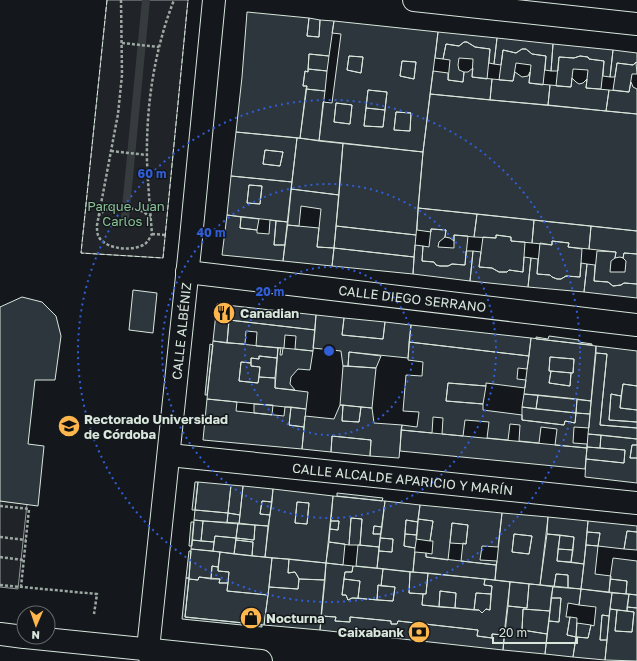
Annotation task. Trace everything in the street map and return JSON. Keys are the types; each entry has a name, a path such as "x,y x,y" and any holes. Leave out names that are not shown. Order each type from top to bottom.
{"street":[{"name":"CALLE ALBÉNIZ","path":"150,655 214,0"},
{"path":"414,0 637,24"},
{"name":"CALLE DIEGO SERRANO","path":"188,272 637,324"},
{"name":"CALLE ALCALDE APARICIO Y MARÍN","path":"169,455 637,503"},
{"path":"0,634 16,636"},
{"path":"56,642 150,655 261,661"}],"path":[{"path":"121,0 122,75 118,114 98,216 97,234 107,245 121,248 137,248 147,243 152,234 147,155 148,122 158,47 174,0"},
{"path":"122,44 158,47"},
{"path":"111,151 147,155"},
{"path":"98,216 105,210 115,207 135,209 144,212 151,218"},
{"path":"0,506 29,509 21,587"},
{"path":"0,537 26,540"},
{"path":"0,557 24,560"},
{"path":"0,585 97,594 94,614"}],"green space":[{"name":"Parque Juan Carlos I","path":"107,0 188,0 163,258 81,253"},
{"path":"0,501 27,504 18,589 0,587"}],"building":[{"path":"247,12 309,18 307,36 319,37 320,20 334,21 329,56 309,54 308,72 305,71 303,86 307,86 300,138 236,132"},
{"path":"309,18 320,20 319,37 307,36"},
{"path":"334,21 438,32 423,152 319,141 323,102 332,103 341,34 332,33","holes":["349,56 363,57 361,73 347,70","402,61 416,62 414,79 400,76","368,90 387,92 383,127 364,126","336,103 352,105 350,124 334,122","396,112 411,113 410,131 394,130"]},
{"path":"438,32 497,38 494,64 489,63 490,49 475,47 467,42 464,42 459,46 446,44 443,59 435,58"},
{"path":"497,38 553,44 551,71 545,70 546,56 532,54 526,49 522,49 516,53 503,50 501,65 494,64"},
{"path":"464,42 467,42 475,47 490,49 487,79 472,77 473,59 459,58 459,70 464,72 463,82 448,80 450,60 443,59 446,44 459,46"},
{"path":"553,44 613,50 610,77 603,76 604,61 580,56 574,58 559,57 558,71 551,71"},
{"path":"522,49 526,49 532,54 546,56 543,85 529,83 531,65 516,63 513,81 499,80 503,50 516,53"},
{"path":"613,50 637,53 637,62 633,65 617,63 615,77 610,77"},
{"path":"309,54 329,56 327,71 308,69"},
{"path":"349,56 363,57 361,73 347,70"},
{"path":"580,56 604,61 601,89 586,88 588,70 573,69 571,87 556,86 559,57 574,58"},
{"path":"402,61 416,62 414,79 400,76"},
{"path":"636,62 637,74 632,74 629,92 613,90 617,63 633,65"},
{"path":"473,68 472,77 492,79 490,100 430,94 433,71 448,73 448,80 463,82 464,72 468,72"},
{"path":"308,69 327,71 325,91 306,89 307,86 303,86 305,71 308,72"},
{"path":"515,72 522,77 528,76 530,72 529,83 550,85 548,105 490,100 492,79 513,81"},
{"path":"572,78 579,84 583,83 587,79 586,88 609,90 606,111 548,105 550,85 571,87"},
{"path":"631,82 633,87 637,89 637,114 606,111 609,90 629,92"},
{"path":"306,89 325,91 319,141 300,138"},
{"path":"368,90 387,92 385,110 366,108"},
{"path":"430,94 637,114 637,231 418,208"},
{"path":"336,103 352,105 350,124 334,122"},
{"path":"366,108 385,110 383,127 364,126"},
{"path":"396,112 411,113 410,131 394,130"},
{"path":"236,132 297,138 292,182 231,176","holes":["265,150 283,152 280,166 263,164"]},
{"path":"297,138 343,143 339,195 291,189"},
{"path":"343,143 423,152 416,235 336,226"},
{"path":"265,150 283,152 280,166 263,164"},
{"path":"231,176 292,182 288,222 227,215","holes":["249,185 262,186 260,204 247,203"]},
{"path":"249,185 262,186 260,204 247,203"},
{"path":"291,189 339,195 334,248 317,247 321,209 301,206 299,226 287,225"},
{"path":"418,208 477,214 474,237 454,235 454,241 445,237 446,230 431,229 431,232 417,230"},
{"path":"477,214 534,220 532,243 511,241 511,237 496,235 496,238 474,237"},
{"path":"227,215 241,217 240,228 257,230 257,233 269,234 270,220 276,221 274,245 285,245 283,261 222,255"},
{"path":"241,217 259,219 257,230 240,228"},
{"path":"534,220 591,226 589,249 568,247 569,243 552,241 552,245 532,243"},
{"path":"276,221 288,222 285,245 274,245"},
{"path":"287,225 319,228 317,247 334,248 332,266 283,261"},
{"path":"336,226 416,235 414,257 334,248"},
{"path":"591,226 637,231 637,254 624,253 623,258 615,258 616,252 589,249"},
{"path":"431,229 446,230 445,237 439,242 438,247 454,248 454,235 468,236 465,265 452,264 448,266 440,266 436,265 434,262 422,261 423,246 429,247"},
{"path":"496,235 511,237 511,241 525,242 523,272 509,270 507,272 499,272 492,268 479,267 483,237 496,238"},
{"path":"552,241 569,243 568,247 582,249 580,277 566,276 561,279 557,279 550,275 537,274 540,243 552,245"},
{"path":"415,245 423,246 422,261 434,262 436,265 440,266 448,266 452,264 465,265 466,251 473,251 470,281 413,274"},
{"path":"334,248 414,257 413,274 332,266"},
{"path":"473,251 481,252 479,267 492,268 499,272 507,272 509,270 523,272 524,257 531,258 528,287 470,281"},
{"path":"597,251 616,252 615,258 611,261 610,272 625,272 626,261 623,258 624,253 637,254 637,284 624,283 613,286 608,282 594,281"},
{"path":"531,258 538,259 537,274 550,275 557,279 561,279 566,276 580,277 581,263 587,264 584,292 528,287"},
{"path":"587,264 595,265 594,281 608,282 613,286 624,283 637,284 637,298 584,292"},
{"path":"133,290 157,293 153,333 129,330"},
{"path":"22,297 42,302 56,316 61,336 55,380 35,380 28,444 44,446 38,506 0,501 0,307"},
{"path":"217,304 316,315 315,330 229,320 227,343 213,341"},
{"path":"316,315 344,318 342,335 383,339 385,322 411,325 408,358 349,352 348,366 343,366 341,351 313,348"},
{"path":"344,318 385,322 383,339 342,335"},
{"path":"229,320 315,330 313,351 295,349 296,336 285,335 284,348 256,346 257,332 246,331 245,344 227,343"},
{"path":"411,325 531,338 529,356 409,342"},
{"path":"549,336 579,340 579,342 592,345 536,339 536,337 548,339"},
{"path":"531,338 596,346 591,401 524,394","holes":["550,357 574,359 570,386 549,383 551,371 549,371"]},
{"path":"213,341 278,348 277,358 259,356 259,359 251,358 251,363 241,362 239,381 258,383 259,377 275,378 275,388 308,392 306,409 207,399"},
{"path":"409,342 529,356 527,369 518,368 517,379 526,380 525,388 486,383 486,386 448,383 446,401 483,404 483,410 522,415 522,420 564,425 565,421 575,423 576,413 590,414 589,428 574,427 573,443 587,444 587,448 555,445 557,429 541,427 539,443 519,441 520,425 510,424 508,440 487,438 489,422 465,420 463,436 442,434 443,418 433,417 432,433 401,430 402,425 417,427 419,412 403,411 406,375 422,376 423,362 408,360"},
{"path":"210,344 213,345 207,395 205,395"},
{"path":"596,346 637,351 637,386 623,384 621,396 611,394 609,420 637,422 637,428 600,425 607,354 596,353"},
{"path":"278,348 281,348 280,355 282,355 283,348 313,351 310,370 298,369 291,377 290,384 295,390 275,388"},
{"path":"349,352 381,356 376,368 348,366"},
{"path":"596,353 607,354 600,425 637,428 637,439 588,434"},
{"path":"259,356 277,358 275,378 259,377 260,367 251,366 251,358 259,359"},
{"path":"550,357 574,359 573,373 549,371"},
{"path":"241,362 251,363 251,366 260,367 258,383 239,381"},
{"path":"343,366 376,368 372,408 340,405"},
{"path":"551,371 571,373 570,386 549,383"},
{"path":"448,383 486,386 483,404 446,401"},
{"path":"623,384 637,386 637,410 620,408"},
{"path":"524,394 538,395 536,409 522,407"},
{"path":"611,394 621,396 620,408 637,410 637,422 609,420"},
{"path":"538,395 577,399 576,413 536,409"},
{"path":"207,399 237,402 236,411 284,416 285,407 291,407 289,425 304,427 302,449 203,440"},
{"path":"577,399 591,401 590,414 576,413"},
{"path":"254,404 273,405 272,415 254,413"},
{"path":"340,405 343,405 342,421 359,422 361,407 372,408 374,423 402,425 399,458 370,456 371,440 332,436 331,452 302,449 305,416 334,419"},
{"path":"343,405 361,407 359,422 342,421"},
{"path":"291,407 306,409 304,427 289,425"},
{"path":"522,407 576,413 575,423 565,421 564,425 522,420"},
{"path":"401,430 587,448 585,469 400,451"},
{"path":"588,434 601,435 600,448 587,447"},
{"path":"601,435 637,439 637,445 632,445 630,458 637,458 637,483 585,477 586,459 624,463 625,450 600,448"},
{"path":"332,436 371,440 370,456 331,452"},
{"path":"632,445 637,445 637,458 630,458"},
{"path":"587,447 625,450 624,463 586,459"},
{"path":"195,482 198,482 195,510 192,510"},
{"path":"198,482 231,485 228,513 195,510"},
{"path":"231,485 243,486 240,515 228,513"},
{"path":"243,486 273,489 272,502 262,501 260,514 270,515 268,526 239,524"},
{"path":"273,489 333,496 326,563 265,557","holes":["297,502 309,503 307,524 295,523"]},
{"path":"337,493 383,498 382,501 337,496"},
{"path":"333,496 385,501 382,527 374,526 373,534 381,534 379,547 360,545 362,519 351,518 349,545 329,542 330,529 338,530 339,521 331,521"},
{"path":"262,501 272,502 270,515 260,514"},
{"path":"385,501 420,505 418,522 406,520 404,546 415,548 413,572 377,568 379,551 392,552 393,539 380,538"},
{"path":"297,502 309,503 307,524 295,523"},
{"path":"420,505 502,513 498,547 482,546 480,560 497,561 496,565 461,561 463,543 466,544 468,525 452,523 448,560 426,557 426,553 432,554 433,541 430,541 433,521 418,519"},
{"path":"195,510 228,513 227,523 194,520"},
{"path":"228,513 240,515 239,524 227,523"},
{"path":"502,513 548,517 540,585 495,580","holes":["514,534 532,536 529,554 512,552"]},
{"path":"548,517 588,521 584,564 571,562 574,537 547,534"},
{"path":"351,518 362,519 360,545 349,545"},
{"path":"418,519 433,521 430,541 416,539"},
{"path":"194,520 203,521 201,541 192,540"},
{"path":"406,520 418,522 417,535 405,534"},
{"path":"203,521 238,523 236,538 215,536 214,542 201,541"},
{"path":"331,521 339,521 338,530 330,529"},
{"path":"588,521 637,526 637,532 627,531 624,549 598,546 600,533 587,532"},
{"path":"191,522 194,522 192,546 189,546"},
{"path":"238,523 255,525 254,540 236,538"},
{"path":"452,523 468,525 466,544 450,543"},
{"path":"255,525 268,526 265,557 252,556 253,542 236,540 236,538 254,540"},
{"path":"374,526 382,527 381,534 373,534"},
{"path":"627,531 637,532 637,550 624,549"},
{"path":"587,532 600,533 598,546 586,545"},
{"path":"405,534 417,535 415,548 404,546"},
{"path":"514,534 532,536 529,554 512,552"},
{"path":"547,534 560,535 557,561 584,564 581,589 568,588 568,575 556,574 554,587 540,585"},
{"path":"560,535 574,537 573,550 558,549"},
{"path":"215,536 236,538 234,554 213,551"},
{"path":"380,538 393,539 392,552 379,551"},
{"path":"192,540 214,542 213,551 191,549"},
{"path":"236,540 253,542 252,556 234,554"},
{"path":"329,542 345,544 343,565 326,563"},
{"path":"358,545 379,547 377,568 356,566"},
{"path":"586,545 598,546 595,574 611,576 609,592 581,589"},
{"path":"191,549 220,552 218,567 212,566 211,579 199,577 198,580 189,579"},
{"path":"558,549 573,550 571,562 557,561"},
{"path":"189,551 191,551 189,578 186,578"},
{"path":"220,552 272,558 268,595 227,591 229,572 218,571"},
{"path":"415,552 426,553 426,557 496,565 495,580 413,572"},
{"path":"272,558 289,559 288,573 295,572 297,575 299,579 298,589 269,587"},
{"path":"613,558 637,561 637,595 626,594 627,581 610,579"},
{"path":"289,559 326,563 325,580 299,579 295,572 288,573"},
{"path":"326,563 353,566 352,572 345,572 342,595 346,595 348,600 352,598 393,601 395,587 381,586 383,569 410,572 409,593 423,594 422,605 479,610 482,613 486,609 490,610 492,586 484,585 485,579 510,582 504,635 492,634 492,638 477,636 478,630 398,621 397,624 391,624 391,621 350,617 350,622 335,621 336,617 321,616"},
{"path":"212,566 218,567 218,571 229,572 228,583 219,583 220,579 211,579"},
{"path":"353,566 383,569 381,586 378,585 377,600 358,598 360,581 344,579 345,572 352,572"},
{"path":"410,572 428,573 426,594 409,593"},
{"path":"428,573 485,579 484,585 492,586 491,594 476,593 474,610 455,608 456,593 440,591 439,607 422,605 423,594 426,594"},
{"path":"556,574 568,575 568,588 554,587"},
{"path":"199,577 220,579 219,583 228,583 227,591 268,595 264,625 185,617 189,579 198,580"},
{"path":"186,578 189,578 185,617 262,625 262,627 182,619"},
{"path":"299,579 325,580 320,630 264,625 269,587 298,589"},
{"path":"344,579 360,581 358,598 348,600 346,595 342,595"},
{"path":"610,579 627,581 626,594 609,592"},
{"path":"510,582 529,584 527,608 508,606"},
{"path":"529,584 553,586 550,611 523,609 522,630 547,634 545,654 503,650 508,606 527,608"},
{"path":"378,585 395,587 393,601 377,600"},
{"path":"553,586 581,589 579,605 568,603 566,617 570,617 567,635 576,637 573,657 545,654 549,621 559,622 561,598 551,598"},
{"path":"581,589 612,593 609,616 602,615 600,640 607,640 605,660 573,657 576,637 588,638 591,625 594,626 596,607 579,605"},
{"path":"440,591 456,593 455,608 439,607"},
{"path":"476,593 491,594 490,610 486,609 482,613 479,610 474,610"},
{"path":"612,593 629,594 627,611 610,609"},
{"path":"629,594 637,595 637,608 627,607"},
{"path":"551,598 561,598 559,622 549,621"},
{"path":"627,607 637,608 637,661 605,660 610,609 617,610 615,631 632,632 634,612 627,611"},
{"path":"523,609 550,611 547,634 522,630"},
{"path":"617,610 634,612 632,632 615,631"},
{"path":"602,615 609,616 607,640 600,640"},
{"path":"321,616 336,617 335,621 350,622 350,617 391,621 391,624 397,624 398,621 478,630 477,636 492,638 492,634 504,635 503,650 320,630"},
{"path":"570,617 577,618 576,637 567,635"},
{"path":"577,623 591,625 588,638 576,637"}],"waterway":[{"path":"125,218 146,0"}],"fence":[{"path":"107,0 81,253 163,258 188,0"}],"place":[{"name":"Canadian","path":"224,313"},
{"name":"Rectorado Universidad de Córdoba","path":"69,426"},
{"name":"Nocturna","path":"251,618"},
{"name":"Caixabank","path":"419,632"}]}
